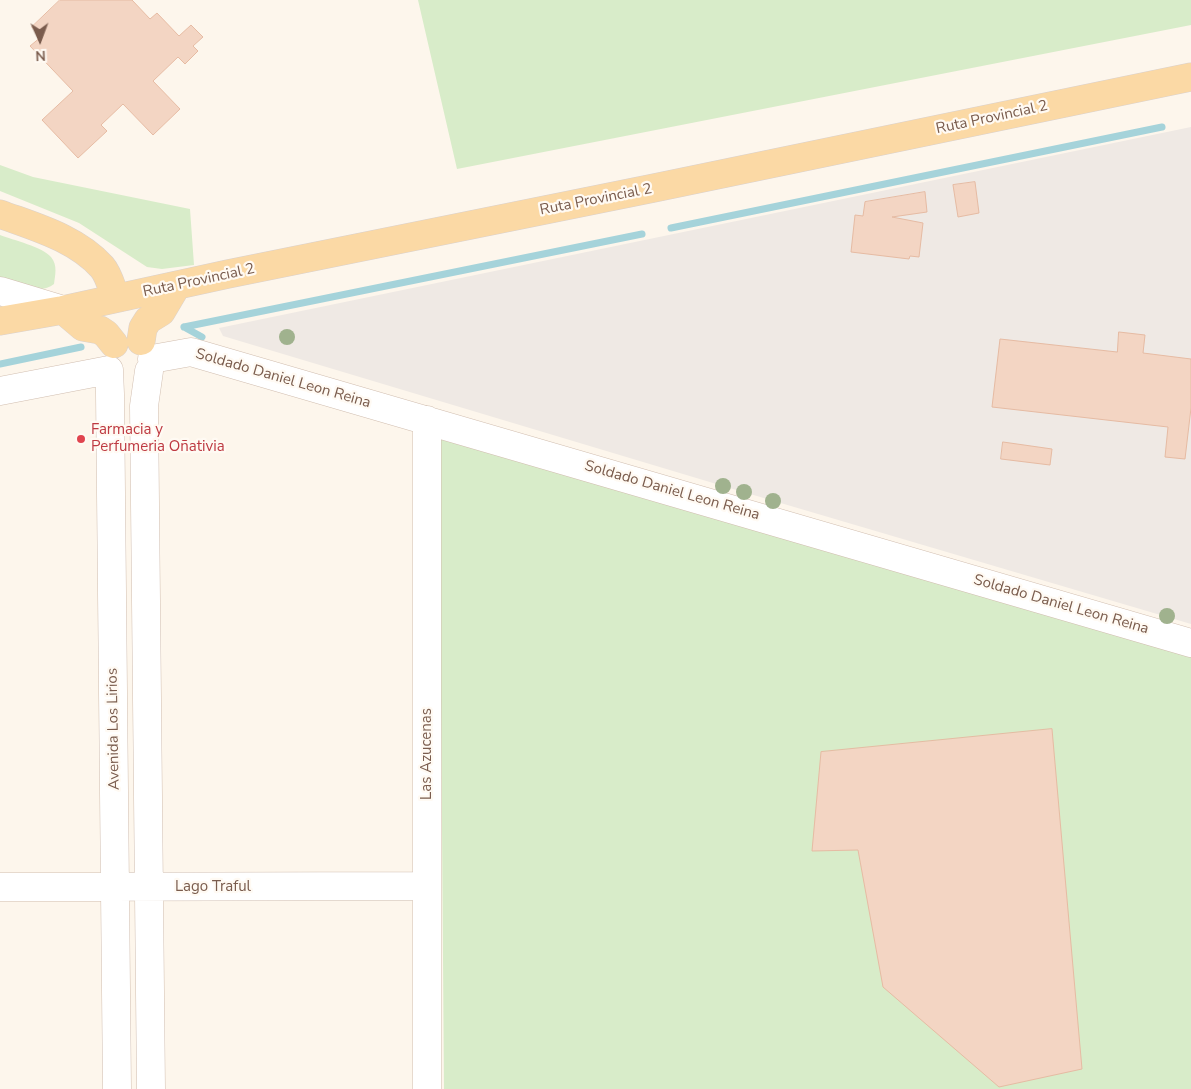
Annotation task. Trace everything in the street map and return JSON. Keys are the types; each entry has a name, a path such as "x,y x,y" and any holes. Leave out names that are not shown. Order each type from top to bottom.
{"main road":[{"name":"Ruta Provincial 2","path":"0,321 63,310 1191,77"},
{"path":"0,214 66,239 85,252 103,268 116,298"},
{"path":"147,357 143,328 148,320 161,312 177,285"},
{"path":"63,310 83,327 100,330 106,334 111,357"}],"street":[{"path":"0,291 63,310"},
{"path":"0,391 111,357 127,338 147,357 144,406 150,1089"},
{"name":"Soldado Daniel Leon Reina","path":"147,357 191,352 1191,643"},
{"path":"111,357 118,380 132,383 145,377 147,357"},
{"name":"Avenida Los Lirios","path":"111,357 118,1089"},
{"name":"Las Azucenas","path":"427,420 427,1089"},
{"name":"Lago Traful","path":"0,887 427,886"}],"shaded area":[{"path":"1191,127 1191,624 223,336 219,328"}],"green space":[{"path":"418,0 1191,0 1191,25 457,169"},
{"path":"0,165 33,177 190,209 194,265 162,269 147,267 79,223 0,191"},
{"path":"0,235 47,253 55,263 54,284 42,289 35,289 0,279"},
{"path":"439,438 1191,654 1191,1089 444,1089"}],"building":[{"path":"60,0 132,0 150,19 157,13 179,36 191,25 203,37 193,46 198,51 185,64 178,57 153,81 180,109 153,135 123,104 101,125 107,131 78,158 42,120 73,91 30,46 41,37 32,27"},
{"path":"975,182 979,213 958,217 953,185"},
{"path":"925,192 927,212 892,217 923,223 919,257 910,256 909,259 851,252 855,215 863,216 865,202"},
{"path":"1119,332 1145,335 1143,353 1191,359 1191,408 1185,459 1165,457 1168,427 992,407 1000,339 1117,352"},
{"path":"1003,442 1052,449 1050,465 1001,459"},
{"path":"1052,729 1082,1069 999,1087 883,987 858,850 812,851 821,752"}],"waterway":[{"path":"671,228 1162,127"},
{"path":"184,327 642,234"},
{"path":"184,327 202,337"},
{"path":"0,364 81,347"}],"place":[{"name":"Farmacia y Perfumeria Oñativia","path":"81,439"}]}
